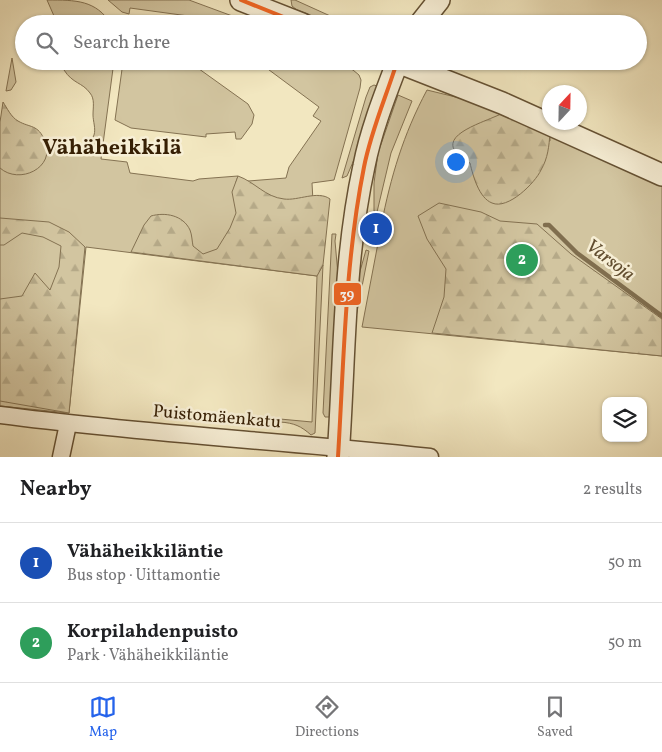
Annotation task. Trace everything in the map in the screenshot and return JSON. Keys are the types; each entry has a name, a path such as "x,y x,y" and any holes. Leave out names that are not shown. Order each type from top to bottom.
{"street":[{"path":"241,0 279,15"},
{"path":"427,15 439,0"},
{"path":"339,452 348,271 354,222 364,164 394,70"},
{"path":"417,70 502,103 662,175"},
{"name":"Puistomäenkatu","path":"0,415 68,424 339,452 430,457"},
{"path":"61,457 68,424"}],"green space":[{"path":"47,0 67,0 84,3 99,10 104,15 54,15"},
{"path":"108,0 189,0 230,15 181,15 130,8 129,14 122,12"},
{"path":"291,0 295,0 328,15 310,15 292,6"},
{"path":"12,58 16,82 11,90 6,91"},
{"path":"64,70 113,70 101,159 127,162 130,173 193,181 238,176 236,182 286,178 289,167 321,121 313,116 319,107 269,70 353,70 359,75 361,80 360,88 334,180 312,183 317,275 323,265 315,433 311,435 297,426 280,422 280,419 312,422 317,276 86,247 69,413 0,406 0,157 46,156 45,142 73,151 79,151 90,143 95,130 93,98 87,89 71,78"},
{"path":"122,70 201,70 248,104 254,115 252,124 241,139 236,139 235,132 206,134 206,137 131,128 115,120"},
{"path":"377,86 377,90 359,148 347,176 342,178 366,97 370,87"},
{"path":"427,90 480,103 505,112 496,118 550,141 550,133 662,185 662,356 362,327 379,238 383,238 385,227 381,226 389,190 411,123"},
{"path":"398,95 412,101 391,153 377,212 374,211 374,183 378,153"},
{"path":"3,102 16,119 37,129 45,141 47,151 45,159 41,166 34,171 17,175 8,173 0,168 0,122"},
{"path":"505,112 550,133 547,156 538,175 527,188 506,203 492,203 483,196 477,186 470,163 457,154 453,146 455,138 473,126"},
{"path":"238,176 277,198 290,199 320,195 330,199 323,265 317,276 131,252 144,225 151,216 162,214 173,216 183,221 190,230 193,246 203,254 217,249 230,228 236,213 232,192"},
{"path":"439,203 481,212 500,221 537,224 571,254 662,319 662,356 432,333 444,297 446,269 427,239 418,216"},
{"path":"0,218 49,222 69,232 85,247 69,413 0,401 0,299 22,296 35,273 50,290 59,267 61,246 43,237 22,233 4,245 0,245"},
{"path":"332,234 336,234 338,275 331,417 325,417 323,413"},
{"path":"366,250 369,251 356,317 357,282"}],"waterway":[{"name":"Varsoja","path":"545,225 549,225 577,253 662,316"}],"transit line":[{"name":"39","path":"241,0 278,15"},
{"name":"39","path":"338,457 346,311 358,203 371,140 394,70"}],"place":[{"name":"Vähäheikkiläntie","path":"376,229"},
{"name":"Korpilahdenpuisto","path":"522,260"}],"district":[{"name":"Vähäheikkilä","path":"112,146"}]}
